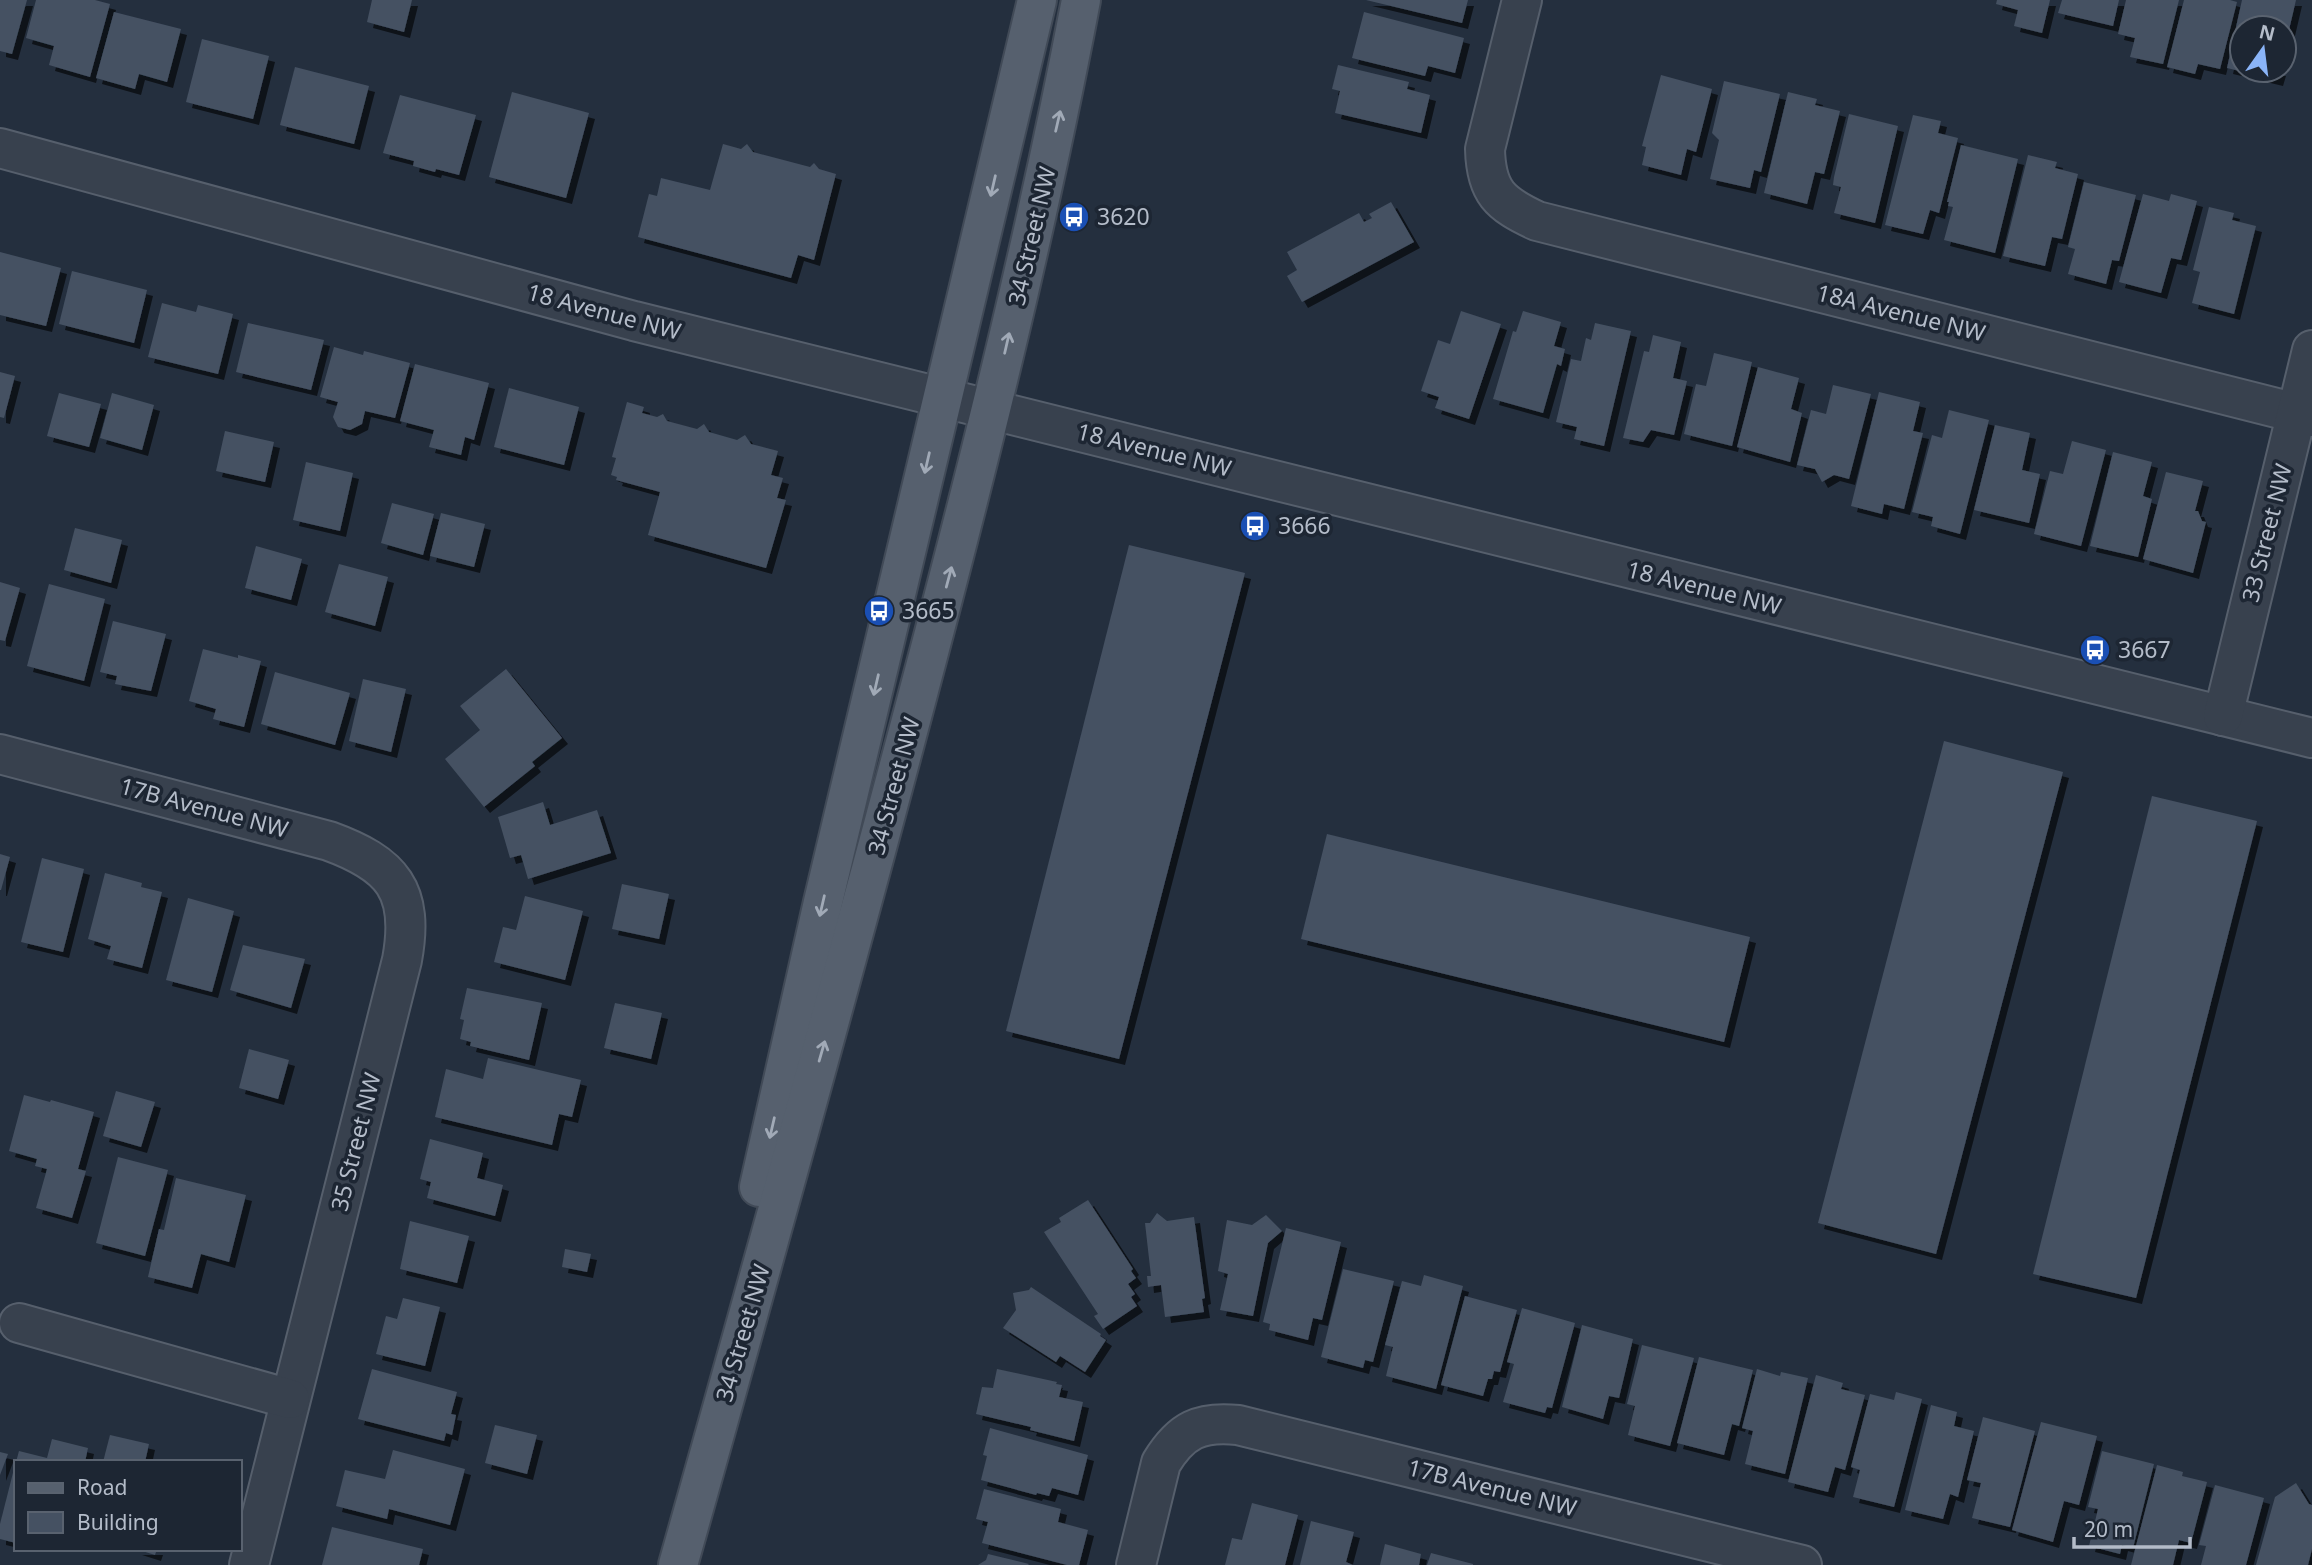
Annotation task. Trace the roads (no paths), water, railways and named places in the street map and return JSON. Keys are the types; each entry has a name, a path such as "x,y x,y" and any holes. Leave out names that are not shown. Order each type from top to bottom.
{"main road":[{"name":"34 Street NW","path":"676,1565 820,916 1037,0"},
{"name":"34 Street NW","path":"676,1565 835,1004 992,410 1060,111 1081,0"}],"street":[{"name":"18A Avenue NW","path":"1522,0 1485,149 1486,171 1496,196 1518,212 1538,221 2304,415"},
{"name":"18 Avenue NW","path":"0,148 634,321 2312,738"},
{"name":"33 Street NW","path":"2223,716 2304,415 2312,350"},
{"name":"17B Avenue NW","path":"0,754 329,841 371,859 396,885"},
{"name":"35 Street NW","path":"249,1565 402,960 406,924 404,904 396,885"},
{"path":"19,1323 290,1399"},
{"name":"17B Avenue NW","path":"1136,1565 1161,1463 1170,1448 1184,1435 1202,1425 1220,1423 1238,1425 1802,1565"}],"place":[{"name":"3620","path":"1074,217"},
{"name":"3666","path":"1255,526"},
{"name":"3665","path":"879,611"},
{"name":"3667","path":"2095,650"}]}
